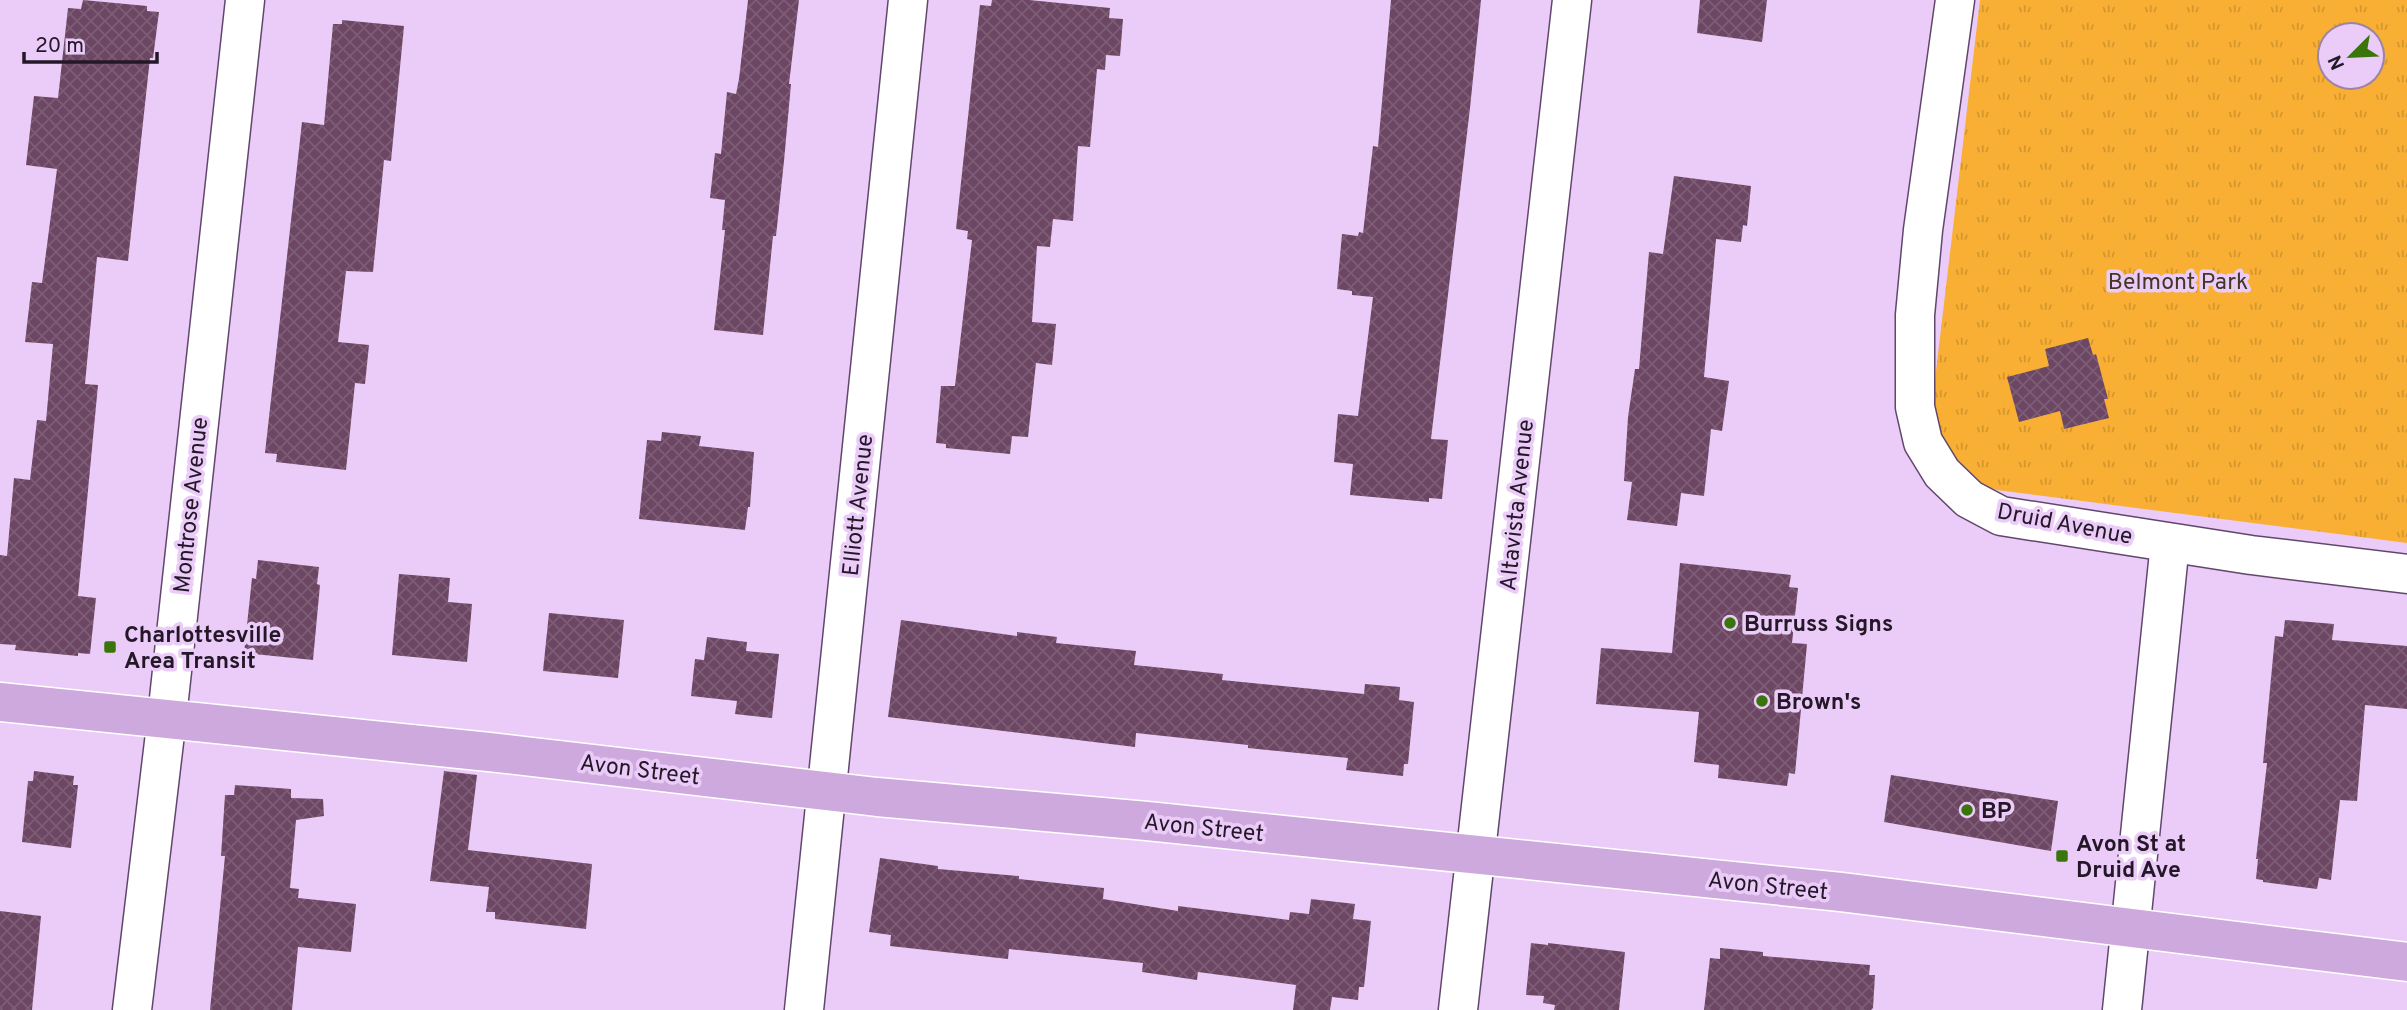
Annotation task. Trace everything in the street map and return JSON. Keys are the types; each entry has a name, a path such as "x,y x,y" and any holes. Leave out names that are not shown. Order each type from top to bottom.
{"main road":[{"name":"Avon Street","path":"0,702 167,717 877,797 1147,821 1832,891 2407,962"}],"street":[{"name":"Montrose Avenue","path":"132,1010 167,717 245,0"},
{"name":"Elliott Avenue","path":"804,1010 908,0"},
{"name":"Altavista Avenue","path":"1458,1010 1572,0"},
{"name":"Druid Avenue","path":"1955,0 1923,230 1915,314 1914,407 1923,442 1942,473 1951,482 1969,499 2001,516 2170,543"},
{"path":"2122,1010 2170,543 2407,574"}],"green space":[{"name":"Belmont Park","path":"1980,0 2407,0 2407,543 1997,490 1975,483 1942,450 1933,407"}],"building":[{"path":"83,0 147,6 147,11 159,12 153,58 150,58 128,261 97,257 85,384 98,385 78,596 96,598 90,654 78,653 78,656 15,650 16,645 0,644 0,555 7,556 14,478 30,480 37,420 46,421 53,344 25,342 32,282 42,283 57,169 26,165 34,96 58,98 68,8 81,9"},
{"path":"748,0 799,0 776,236 773,236 763,335 714,330 725,230 722,230 725,200 710,198 715,153 721,154 727,92 736,94 739,79"},
{"path":"992,0 1029,0 1110,8 1109,18 1123,19 1120,56 1106,55 1105,70 1097,69 1090,147 1078,146 1073,221 1053,219 1050,247 1037,246 1032,322 1056,324 1052,365 1036,363 1028,437 1012,436 1010,454 946,448 946,444 936,443 941,386 955,386 972,240 967,239 968,231 956,229 980,5 991,6"},
{"path":"1391,0 1481,0 1431,439 1448,440 1442,499 1429,498 1429,502 1350,495 1353,464 1334,462 1338,414 1358,416 1373,297 1352,295 1352,291 1337,289 1342,234 1358,236 1359,232 1363,233 1373,146 1378,147"},
{"path":"1700,0 1767,0 1762,42 1697,33"},
{"path":"342,20 404,26 391,161 384,160 373,272 346,271 338,342 369,345 365,384 355,383 346,470 276,462 277,454 265,453 302,122 324,125 333,24 342,24"},
{"path":"1674,176 1751,186 1747,226 1743,225 1741,242 1716,239 1704,377 1729,381 1722,431 1711,429 1704,496 1681,493 1677,526 1627,520 1632,482 1624,481 1628,417 1635,369 1639,369 1649,252 1663,254"},
{"path":"2088,338 2093,355 2096,354 2108,399 2104,399 2109,418 2064,429 2060,411 2019,422 2007,377 2049,366 2045,349"},
{"path":"662,432 701,436 699,446 754,452 750,507 745,530 639,519 647,440 661,441"},
{"path":"258,560 319,567 317,584 320,585 313,660 244,653 252,578 256,579"},
{"path":"1680,563 1791,575 1789,587 1798,588 1792,643 1807,644 1795,774 1789,773 1787,786 1718,778 1719,765 1694,762 1699,712 1596,704 1601,648 1672,653"},
{"path":"399,574 450,578 448,602 472,604 467,662 392,655"},
{"path":"549,613 624,620 618,678 543,671"},
{"path":"901,620 1017,636 1017,632 1057,637 1056,643 1136,651 1134,665 1223,674 1222,680 1364,694 1365,684 1400,687 1399,700 1414,702 1408,764 1404,764 1403,776 1346,770 1348,758 1248,748 1248,745 1136,733 1135,747 888,717"},
{"path":"2285,620 2334,624 2332,640 2407,646 2407,709 2365,705 2357,801 2340,800 2331,880 2319,878 2317,889 2256,879 2275,636 2283,637"},
{"path":"707,637 747,642 746,651 779,654 772,718 735,714 737,701 691,696 695,659 704,660"},
{"path":"34,771 74,776 73,785 78,785 71,848 22,842 28,781 33,781"},
{"path":"444,771 477,775 468,850 592,864 586,929 495,919 495,912 486,912 489,887 430,881"},
{"path":"1891,775 2058,801 2051,851 1884,822"},
{"path":"235,785 291,789 291,798 323,799 324,816 296,820 290,888 299,889 298,898 356,904 351,952 298,947 292,1010 210,1010 225,856 221,856 225,795 234,795"},
{"path":"880,858 938,866 938,869 1019,876 1019,879 1104,888 1103,899 1178,911 1178,906 1289,920 1290,912 1309,914 1311,899 1355,904 1353,919 1371,921 1364,987 1359,987 1358,1000 1332,997 1330,1010 1293,1010 1296,985 1198,972 1197,980 1142,972 1143,963 1009,949 1008,959 890,946 891,935 869,932"},
{"path":"0,911 41,916 32,1010 0,1010"},
{"path":"1531,943 1625,952 1619,1010 1554,1010 1555,1005 1543,1003 1544,996 1526,995"},
{"path":"1720,948 1763,952 1763,956 1870,965 1869,975 1875,975 1873,1008 1704,1010 1710,958 1720,959"}],"place":[{"name":"Burruss Signs","path":"1730,623"},
{"name":"Charlottesville Area Transit","path":"110,647"},
{"name":"Brown's","path":"1762,701"},
{"name":"BP","path":"1967,810"},
{"name":"Avon St at Druid Ave","path":"2062,856"}]}
